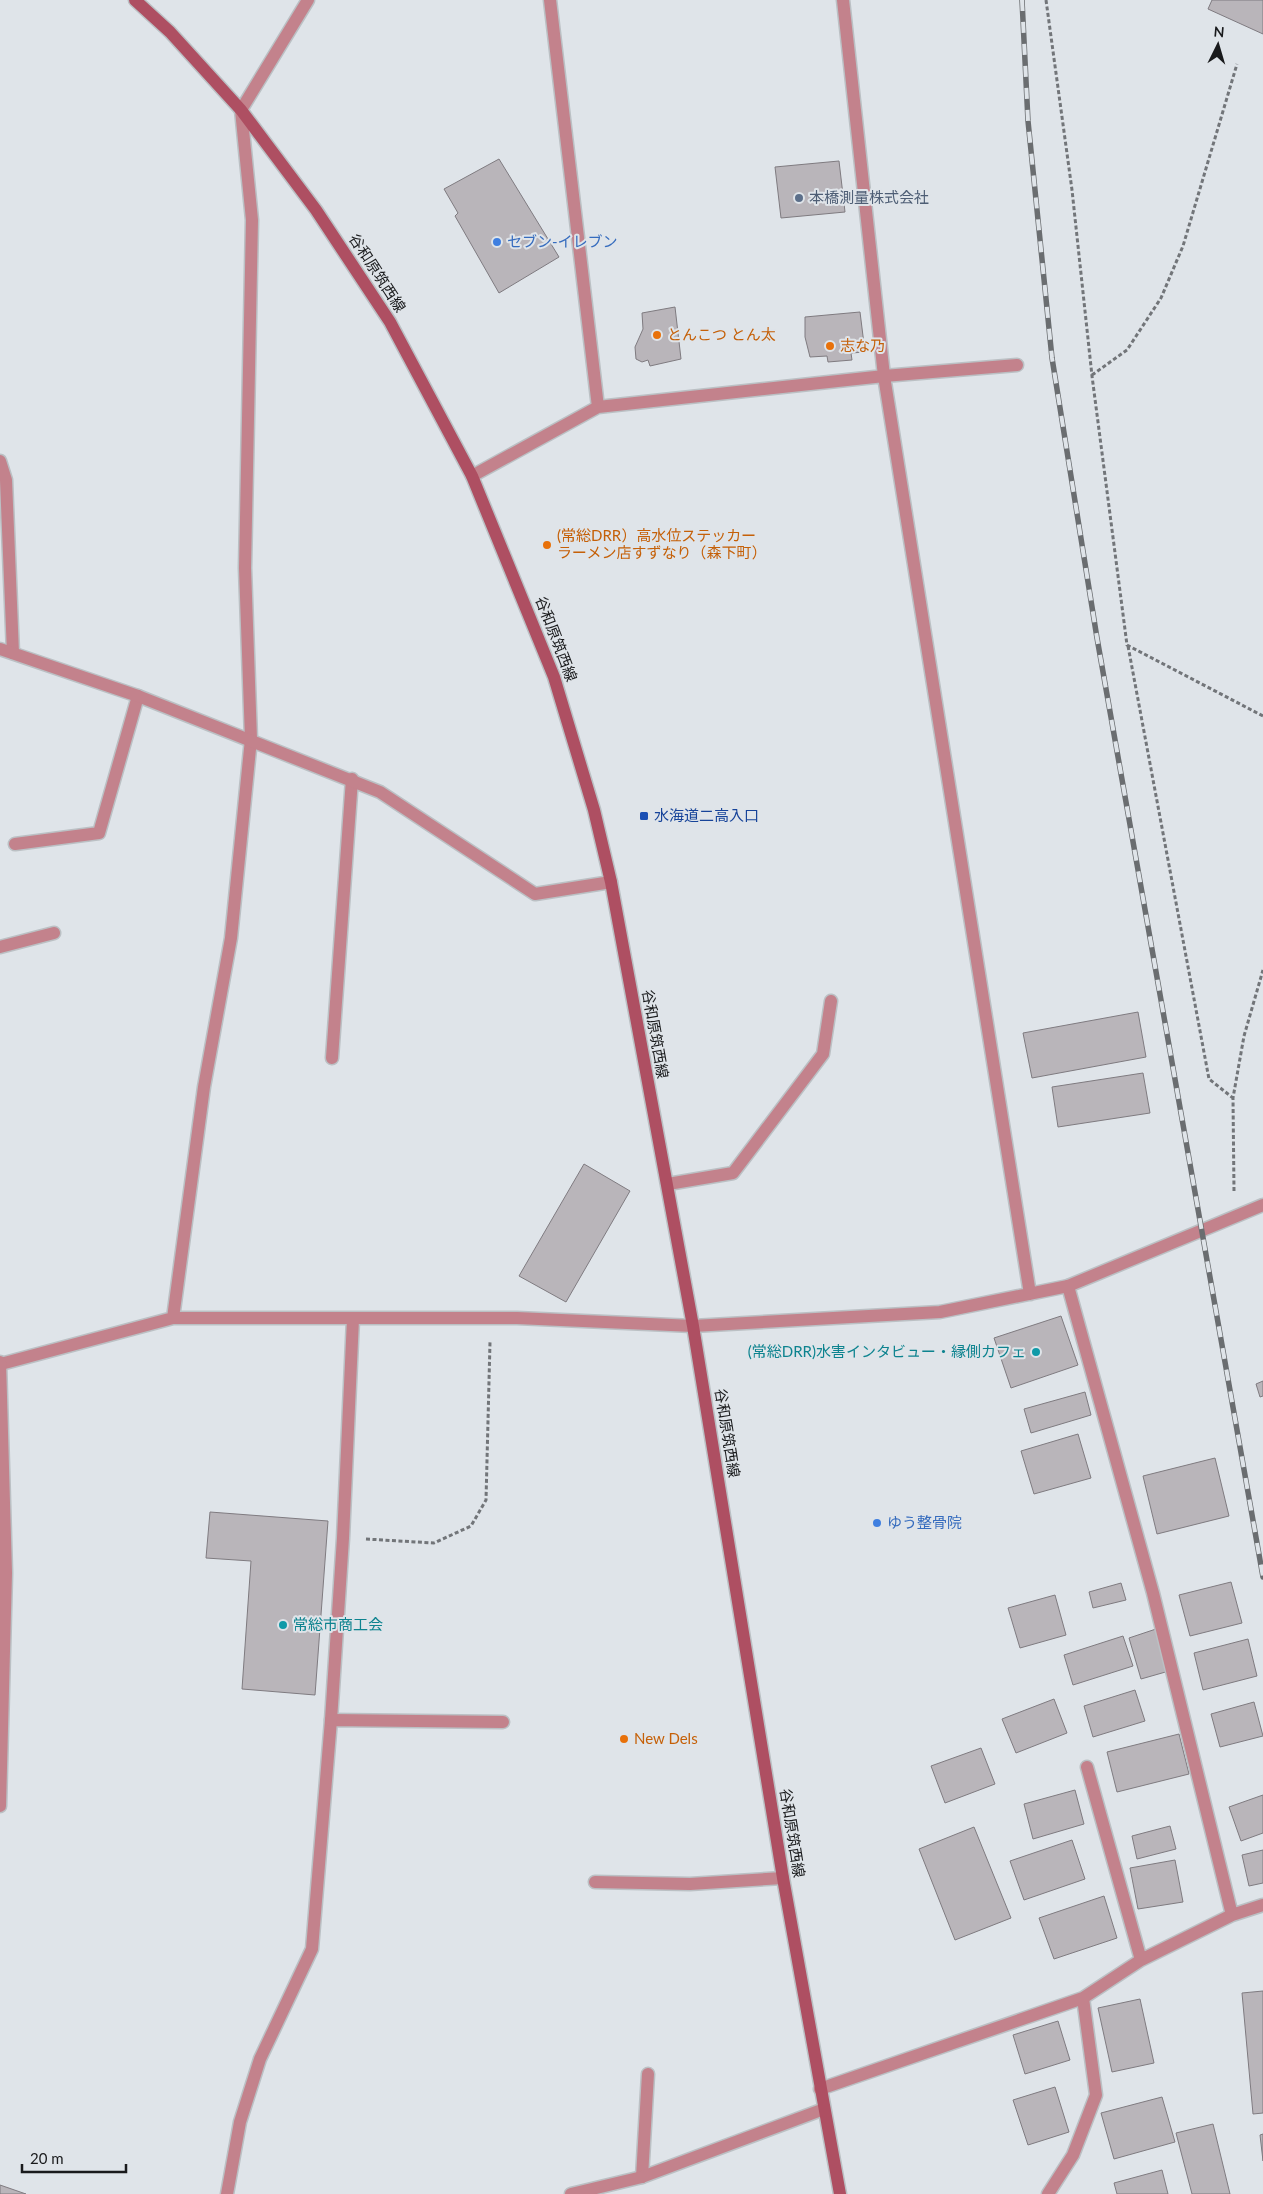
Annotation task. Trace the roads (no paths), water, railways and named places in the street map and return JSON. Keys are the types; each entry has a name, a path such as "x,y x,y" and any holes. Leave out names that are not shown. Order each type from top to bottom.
{"main road":[{"name":"谷和原筑西線","path":"135,0 170,32 241,110 316,210 390,322 472,476 554,677 594,810 611,882 668,1184 783,1878 840,2194"}],"street":[{"path":"173,1318 204,1087 231,938 251,739 245,568 252,220 241,110 308,0"},
{"path":"550,0 598,407"},
{"path":"843,0 884,376 1030,1294"},
{"path":"472,476 598,407 884,376 1017,364"},
{"path":"0,461 6,480 13,653"},
{"path":"0,649 138,696 352,779 380,792 535,894 611,882"},
{"path":"15,844 99,833 138,696"},
{"path":"332,1058 352,779"},
{"path":"0,947 54,933"},
{"path":"668,1184 733,1173 823,1054 831,1001"},
{"path":"0,1806 6,1572 0,1363 173,1318 490,1318 692,1326 940,1312 1068,1286 1263,1205"},
{"path":"1068,1286 1152,1593 1232,1915"},
{"path":"227,2194 240,2122 260,2059 312,1949 331,1720 343,1538 353,1319"},
{"path":"331,1720 503,1722"},
{"path":"1087,1767 1141,1960"},
{"path":"595,1882 690,1884 783,1878"},
{"path":"820,2089 1082,1998 1141,1960 1232,1915 1263,1905"},
{"path":"1048,2194 1073,2155 1096,2095 1082,1998"},
{"path":"642,2177 648,2074"},
{"path":"571,2194 642,2177 824,2109"}],"railway":[{"path":"1022,0 1028,121 1052,358 1097,638 1263,1577"}],"place":[{"name":"本橋測量株式会社","path":"799,198"},
{"name":"セブン-イレブン","path":"497,242"},
{"name":"とんこつ とん太","path":"657,335"},
{"name":"志な乃","path":"830,346"},
{"name":"(常総DRR）高水位ステッカー ラーメン店すずなり（森下町）","path":"547,545"},
{"name":"水海道二高入口","path":"644,816"},
{"name":"(常総DRR)水害インタビュー・縁側カフェ","path":"1036,1352"},
{"name":"ゆう整骨院","path":"877,1523"},
{"name":"常総市商工会","path":"283,1625"},
{"name":"New Dels","path":"624,1739"}]}
